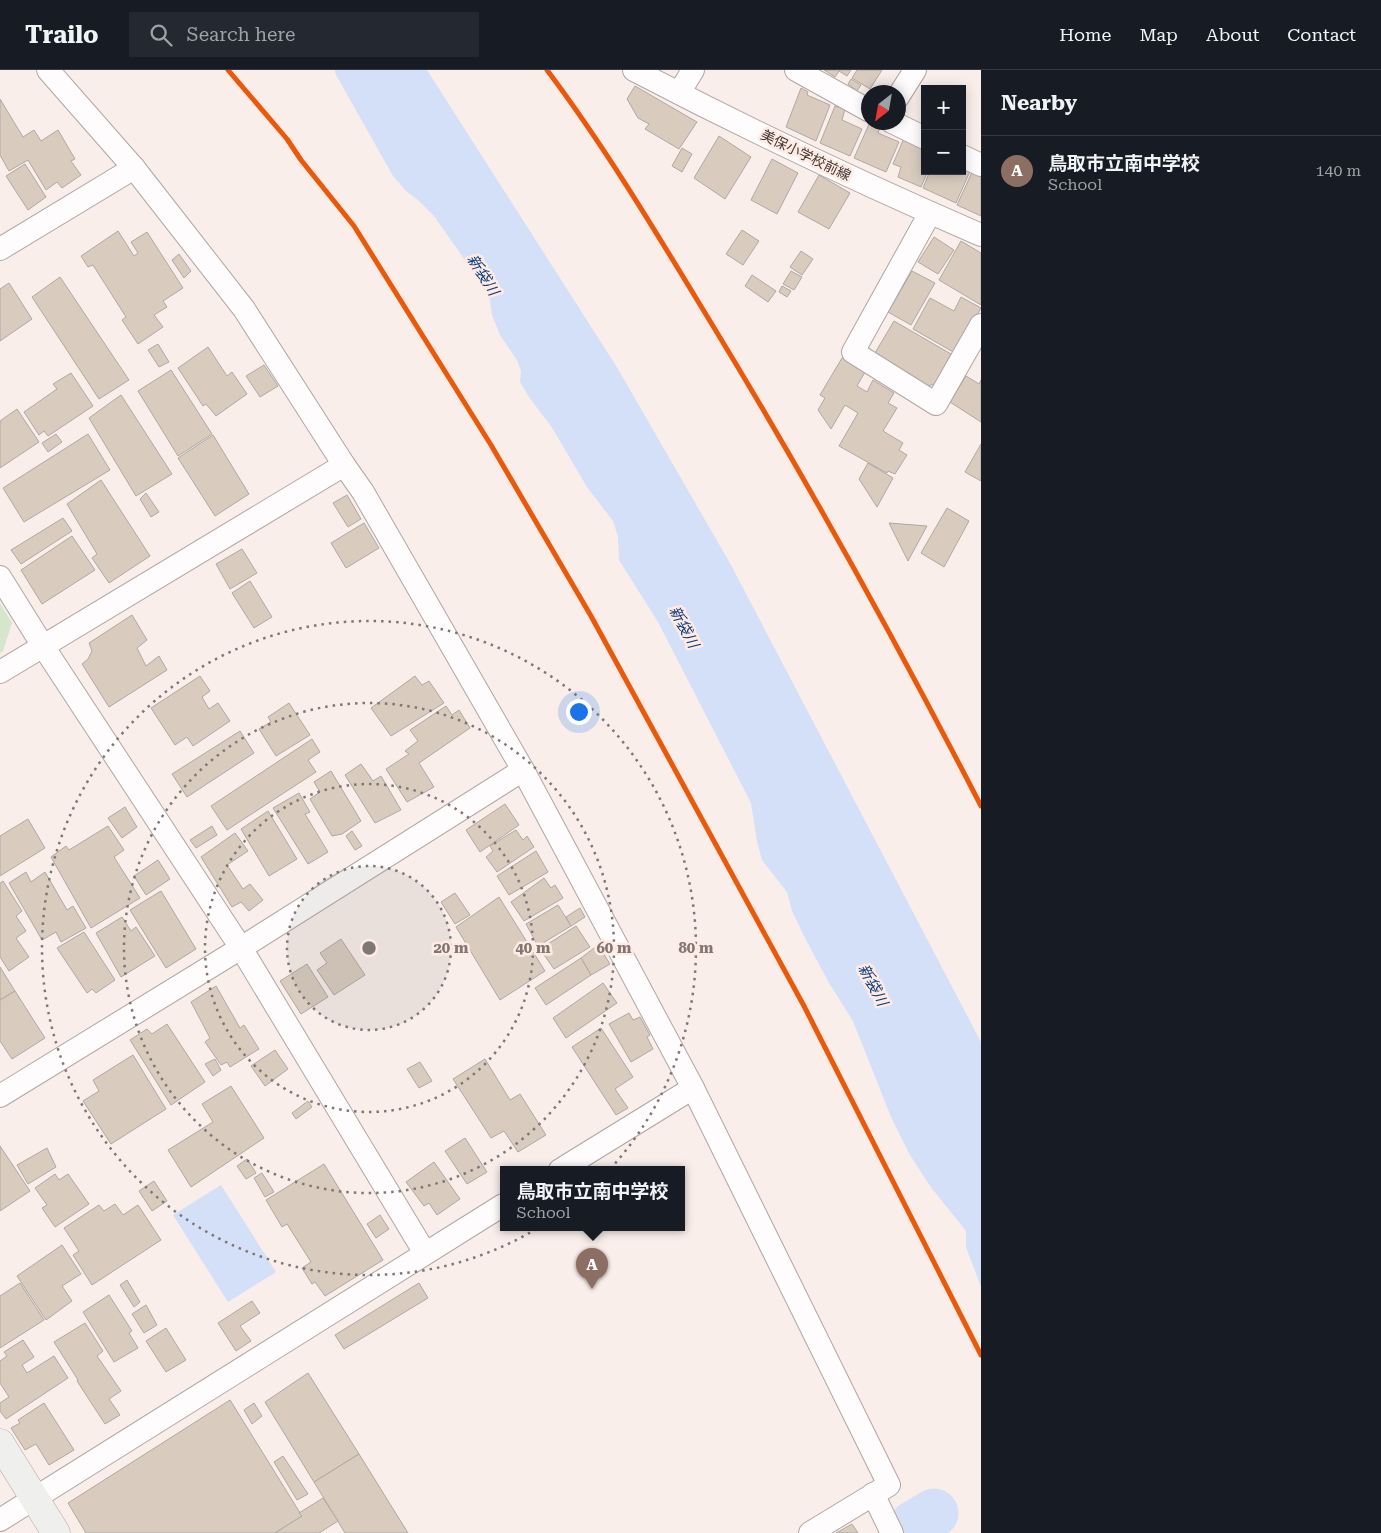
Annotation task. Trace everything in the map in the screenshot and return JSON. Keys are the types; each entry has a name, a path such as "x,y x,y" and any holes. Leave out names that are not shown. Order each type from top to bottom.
{"street":[{"path":"48,70 134,168 244,309 363,492 523,770 693,1088 889,1485 810,1533"},
{"name":"美保小学校前線","path":"634,70 678,93 930,213 981,235"},
{"path":"678,93 693,70"},
{"path":"796,70 861,106"},
{"path":"906,85 915,70"},
{"path":"906,129 921,136"},
{"path":"966,158 981,165"},
{"path":"0,249 134,168"},
{"path":"930,213 854,352 936,404 981,326"},
{"path":"0,672 344,465"},
{"path":"0,577 43,646 241,948 425,1253"},
{"path":"0,1096 241,948 523,770"},
{"path":"566,1166 693,1088"},
{"path":"0,1520 500,1207"},
{"path":"0,1443 56,1533"},
{"path":"873,1494 892,1533"}],"green space":[{"path":"0,603 12,623 3,651 0,653"}],"water":[{"name":"新袋川","path":"335,70 427,70 618,369 731,565 981,1042 981,1287 966,1247 966,1231 930,1186 910,1155 891,1117 853,1021 829,983 804,936 792,911 787,892 762,860 751,803 658,622 619,560 618,537 613,521 587,487 551,426 520,382 521,371 517,360 500,335 492,315 490,300 481,283 434,216 407,192 393,176"},
{"path":"221,1185 276,1272 228,1302 173,1215"}],"building":[{"path":"824,70 851,70 847,76 839,71 835,77"},
{"path":"857,70 882,70 873,85 863,85 852,78"},
{"path":"851,79 861,85 857,91 848,84"},
{"path":"635,86 697,122 679,149 645,129 649,124 638,118 627,99"},
{"path":"801,88 808,92 807,95 830,105 816,141 786,127"},
{"path":"0,99 23,137 34,130 41,141 58,130 75,159 71,161 81,175 62,188 57,182 46,190 28,160 9,171 0,155"},
{"path":"835,106 845,109 842,120 862,130 850,156 820,143"},
{"path":"866,130 879,130 878,133 899,142 886,172 854,158"},
{"path":"719,136 751,157 725,199 694,178"},
{"path":"904,138 921,146 921,175 926,175 921,187 898,177 901,167 893,164"},
{"path":"682,148 692,154 682,172 672,166"},
{"path":"772,159 798,173 777,214 751,200"},
{"path":"25,164 46,197 28,210 6,176"},
{"path":"966,167 971,169 956,203 923,188 928,175 966,175"},
{"path":"973,170 981,173 981,216 957,205"},
{"path":"819,175 850,193 829,229 798,212"},
{"path":"742,230 759,241 743,265 726,254"},
{"path":"118,231 134,256 138,253 131,242 147,232 183,288 163,301 167,307 154,315 163,327 138,344 122,320 126,317 93,265 88,267 81,256"},
{"path":"934,237 954,250 938,274 918,262"},
{"path":"961,241 981,253 981,305 939,280"},
{"path":"801,251 813,259 802,275 790,267"},
{"path":"179,254 191,271 184,278 172,260"},
{"path":"791,271 802,277 794,290 783,284"},
{"path":"912,271 935,283 911,325 888,312"},
{"path":"752,275 776,291 768,302 745,286"},
{"path":"60,277 129,380 99,399 32,297"},
{"path":"9,283 32,319 0,341 0,289"},
{"path":"782,286 791,291 787,297 779,292"},
{"path":"961,297 981,308 955,353 913,329 930,298 954,311"},
{"path":"894,321 951,354 935,384 923,387 875,353"},
{"path":"158,344 169,362 159,367 148,350"},
{"path":"208,347 227,376 232,372 247,394 216,416 206,404 203,406 178,368"},
{"path":"842,358 865,372 857,386 867,392 873,380 894,393 888,403 897,408 883,431 903,443 899,450 907,455 895,474 888,471 887,473 839,446 858,413 845,405 831,429 818,410 825,398 820,395"},
{"path":"264,365 278,386 260,397 246,376"},
{"path":"171,370 212,434 178,456 138,391"},
{"path":"71,373 93,406 48,436 44,431 39,435 24,412 57,389 53,384"},
{"path":"966,376 979,384 981,380 981,422 950,402"},
{"path":"121,395 172,474 136,496 89,418"},
{"path":"17,409 39,442 0,468 0,421"},
{"path":"56,434 62,442 48,452 42,443"},
{"path":"88,434 110,470 24,522 3,488"},
{"path":"213,435 249,494 215,516 178,458"},
{"path":"981,444 981,481 965,472"},
{"path":"868,463 893,478 877,507 859,479"},
{"path":"101,480 150,556 109,583 92,558 97,554 67,504"},
{"path":"146,493 159,512 151,517 140,499"},
{"path":"347,495 361,519 348,527 333,503"},
{"path":"947,508 969,521 944,567 921,553"},
{"path":"63,518 72,531 21,564 11,550"},
{"path":"364,523 379,548 346,568 331,543"},
{"path":"889,523 927,526 908,561"},
{"path":"72,536 95,570 42,604 21,570"},
{"path":"242,549 257,573 230,589 216,564"},
{"path":"250,581 272,617 254,628 232,593"},
{"path":"132,615 147,640 137,648 146,666 159,656 167,670 109,707 82,664 88,659 92,651 89,643"},
{"path":"200,676 210,691 202,697 209,709 218,703 230,721 193,746 187,737 175,745 151,708"},
{"path":"415,676 422,685 429,681 444,703 391,736 371,708"},
{"path":"289,703 310,735 276,756 259,729 271,722 268,717"},
{"path":"446,706 452,715 459,710 470,728 419,763 434,787 407,802 386,769 409,754 405,751 418,741 410,730"},
{"path":"240,731 254,753 187,797 172,774"},
{"path":"312,739 320,752 308,760 316,772 227,830 211,806"},
{"path":"361,764 373,781 381,776 401,810 375,823 345,775"},
{"path":"331,771 361,821 342,834 332,836 310,799 320,792 314,782"},
{"path":"299,793 310,812 305,814 328,852 308,864 273,808"},
{"path":"505,804 519,825 480,852 466,830"},
{"path":"125,807 137,827 122,838 108,818"},
{"path":"268,811 297,859 269,876 241,829"},
{"path":"28,819 45,848 0,876 0,836"},
{"path":"108,826 124,850 114,857 140,898 91,928 51,857 66,846 69,850"},
{"path":"212,826 217,835 196,848 190,840"},
{"path":"516,830 523,840 527,836 534,847 497,872 486,857 493,851 490,846"},
{"path":"352,831 362,846 355,850 346,836"},
{"path":"235,833 248,851 227,865 243,889 250,884 263,900 249,911 241,902 232,907 201,857"},
{"path":"536,851 548,872 509,895 497,876"},
{"path":"158,860 170,879 146,895 134,876"},
{"path":"26,872 31,882 45,872 67,910 73,906 86,928 61,942 56,932 42,940 9,883"},
{"path":"544,878 551,888 555,885 563,898 524,921 511,902"},
{"path":"3,881 22,911 16,916 26,931 16,938 29,957 9,971 0,957 0,883"},
{"path":"161,891 196,949 166,968 130,910"},
{"path":"455,893 470,915 455,924 441,902"},
{"path":"499,897 545,971 500,1000 456,927"},
{"path":"558,905 571,926 538,946 526,924"},
{"path":"580,908 585,917 571,926 566,917"},
{"path":"122,917 131,931 136,927 155,956 121,977 96,933"},
{"path":"576,926 590,947 554,969 540,949"},
{"path":"84,932 115,980 96,993 92,989 87,993 57,948"},
{"path":"341,939 365,975 334,995 317,970 327,963 320,953"},
{"path":"598,945 610,964 591,975 581,958"},
{"path":"581,958 591,975 546,1005 535,988"},
{"path":"307,964 328,997 301,1014 280,981"},
{"path":"0,967 15,991 0,1000"},
{"path":"603,983 617,1003 566,1038 553,1018"},
{"path":"216,986 240,1028 244,1025 259,1049 230,1067 227,1062 221,1065 205,1042 210,1038 191,1002"},
{"path":"15,991 45,1038 12,1059 0,1041 0,1000"},
{"path":"629,1013 633,1020 640,1017 650,1035 647,1037 653,1049 631,1062 609,1024"},
{"path":"167,1024 205,1082 171,1105 130,1040 147,1029 152,1034"},
{"path":"601,1028 633,1077 615,1089 628,1108 616,1115 572,1047"},
{"path":"275,1050 288,1069 265,1086 251,1066"},
{"path":"133,1055 166,1109 111,1144 83,1101 99,1091 93,1080"},
{"path":"215,1059 221,1070 213,1076 205,1064"},
{"path":"485,1059 510,1100 520,1094 546,1135 518,1152 504,1131 491,1138 453,1079"},
{"path":"420,1062 432,1081 419,1088 407,1069"},
{"path":"231,1086 264,1138 191,1187 168,1150 213,1122 202,1104"},
{"path":"308,1101 312,1107 296,1119 292,1113"},
{"path":"465,1138 487,1172 467,1184 445,1151"},
{"path":"0,1146 30,1191 0,1211"},
{"path":"47,1148 56,1167 28,1184 17,1165"},
{"path":"247,1159 256,1173 246,1179 237,1166"},
{"path":"434,1162 460,1199 437,1215 429,1203 424,1206 406,1182"},
{"path":"324,1164 383,1260 325,1296 315,1282 312,1284 302,1268 311,1262 287,1224 282,1227 266,1200"},
{"path":"262,1173 274,1192 265,1197 254,1178"},
{"path":"55,1174 59,1180 68,1174 89,1204 55,1227 42,1208 47,1205 35,1188"},
{"path":"154,1181 167,1201 152,1211 139,1191"},
{"path":"115,1204 123,1215 138,1205 161,1240 92,1285 73,1255 79,1251 64,1228 99,1205 104,1211"},
{"path":"380,1215 389,1229 376,1238 367,1224"},
{"path":"62,1245 81,1274 62,1286 72,1301 46,1320 17,1276"},
{"path":"127,1280 140,1302 134,1307 120,1285"},
{"path":"20,1283 44,1320 0,1348 0,1296"},
{"path":"419,1283 428,1298 344,1349 335,1335"},
{"path":"109,1295 132,1331 129,1333 138,1348 114,1362 83,1312"},
{"path":"252,1301 260,1313 240,1326 251,1341 236,1351 218,1323"},
{"path":"146,1305 157,1325 144,1333 132,1314"},
{"path":"85,1323 103,1351 97,1356 121,1391 109,1399 120,1415 105,1424 54,1342"},
{"path":"166,1328 186,1360 166,1372 146,1341"},
{"path":"23,1340 34,1357 22,1365 27,1373 54,1356 68,1378 6,1419 0,1411 0,1403 9,1397 0,1383 0,1361 7,1356 4,1352"},
{"path":"308,1373 359,1454 314,1482 265,1402"},
{"path":"230,1400 302,1516 275,1533 86,1533 68,1503"},
{"path":"44,1403 74,1450 49,1465 36,1444 25,1450 11,1428 20,1423 18,1420"},
{"path":"254,1403 262,1416 252,1424 244,1410"},
{"path":"359,1454 408,1533 345,1533 314,1482"},
{"path":"283,1456 308,1494 297,1500 274,1462"},
{"path":"323,1498 338,1521 319,1533 275,1533 302,1516 299,1513"},
{"path":"852,1524 858,1533 836,1533"}],"waterway":[{"path":"917,1533 914,1525 934,1513"}],"cycle path":[{"path":"228,70 287,139 301,160 354,226 491,445 591,616 804,1006 981,1355"},
{"path":"547,70 633,196 783,444 851,563 981,806"}],"place":[{"name":"鳥取市立南中学校","path":"592,1289"}]}
